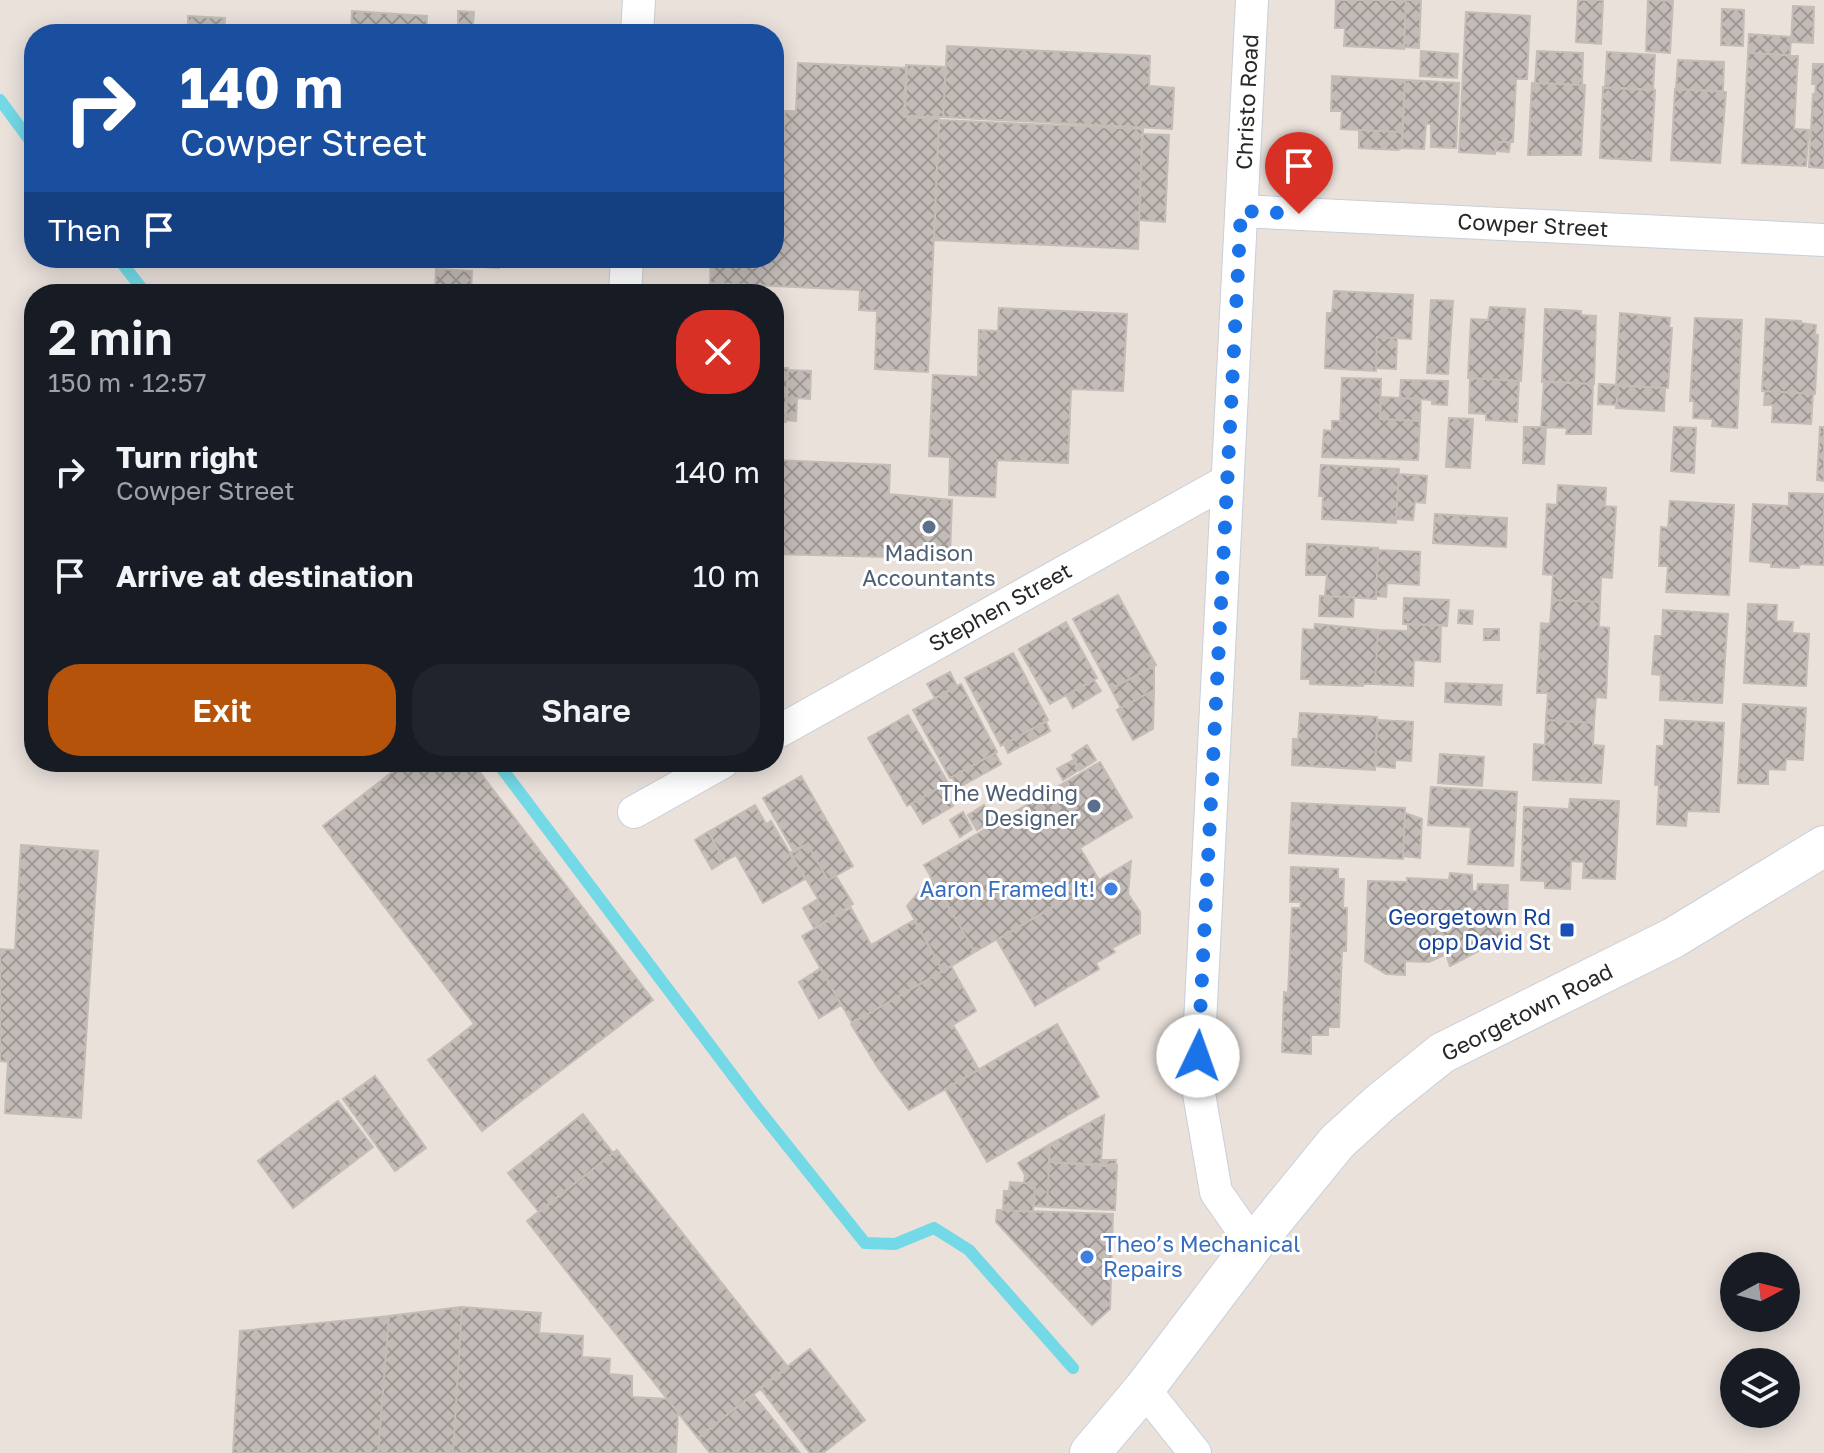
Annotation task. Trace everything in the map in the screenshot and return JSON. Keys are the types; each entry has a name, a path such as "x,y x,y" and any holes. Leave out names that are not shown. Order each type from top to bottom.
{"street":[{"path":"638,24 639,0"},
{"name":"Christo Road","path":"1252,0 1197,1082 1216,1192 1253,1245"},
{"name":"Cowper Street","path":"1241,211 1824,240"},
{"name":"Stephen Street","path":"784,728 1227,481"},
{"path":"634,812 705,772"},
{"name":"Georgetown Road","path":"1090,1453 1144,1389 1253,1245 1337,1142 1442,1053 1673,938 1824,846"},
{"path":"1144,1389 1195,1453"}],"building":[{"path":"1336,0 1406,0 1404,49 1344,46 1345,28 1335,28"},
{"path":"1406,0 1421,0 1419,48 1404,47"},
{"path":"1578,0 1603,0 1601,44 1576,42"},
{"path":"1648,0 1673,1 1670,53 1646,51"},
{"path":"1793,6 1814,7 1813,43 1791,42"},
{"path":"1722,9 1744,10 1743,46 1721,45"},
{"path":"352,11 427,16 427,24 351,24"},
{"path":"458,11 474,12 473,24 458,24"},
{"path":"1466,12 1530,16 1527,79 1516,79 1513,142 1496,142 1495,154 1459,152"},
{"path":"188,16 225,18 225,24 188,24"},
{"path":"1749,34 1791,37 1790,55 1748,53"},
{"path":"947,46 1150,56 1149,86 1174,88 1172,129 943,117"},
{"path":"1421,51 1458,54 1457,78 1420,76"},
{"path":"1537,51 1583,53 1582,85 1535,83"},
{"path":"1607,52 1655,55 1653,90 1605,88"},
{"path":"1748,53 1798,56 1794,129 1809,130 1806,166 1742,163"},
{"path":"1678,60 1724,62 1723,91 1676,89"},
{"path":"798,63 907,68 905,117 939,119 928,372 875,369 877,311 859,310 860,290 784,286 784,284 710,283 711,268 784,268 785,111 796,111"},
{"path":"1813,64 1824,64 1824,168 1809,167 1816,84 1812,84"},
{"path":"906,65 946,67 943,117 904,116"},
{"path":"1332,76 1405,80 1402,132 1341,129 1342,111 1331,111"},
{"path":"1405,80 1459,83 1456,148 1431,147 1431,124 1426,124 1424,149 1402,148"},
{"path":"1532,83 1585,85 1581,155 1528,155"},
{"path":"1603,87 1655,90 1651,161 1600,158"},
{"path":"1675,89 1726,92 1720,163 1671,160"},
{"path":"939,120 1143,129 1138,249 934,240"},
{"path":"1359,130 1402,132 1402,148 1359,148"},
{"path":"1142,134 1169,135 1165,222 1139,220"},
{"path":"1496,142 1510,142 1509,152 1495,151"},
{"path":"436,269 472,271 471,284 435,284"},
{"path":"1334,291 1413,295 1411,339 1377,337 1376,371 1325,368 1327,313 1332,313"},
{"path":"1431,300 1453,301 1448,374 1427,373"},
{"path":"1490,307 1525,309 1521,381 1468,378 1471,319 1488,320"},
{"path":"999,308 1127,314 1123,391 1071,389 1068,463 997,460 995,497 949,495 950,457 929,456 933,375 978,377 979,330 998,331"},
{"path":"1545,309 1581,311 1581,315 1596,316 1594,384 1542,382"},
{"path":"1620,313 1670,318 1668,388 1616,386"},
{"path":"1695,318 1742,320 1737,428 1712,426 1713,419 1693,418 1694,401 1690,401"},
{"path":"1766,319 1816,325 1815,394 1762,391"},
{"path":"1377,337 1397,338 1396,369 1376,368"},
{"path":"784,368 788,368 786,422"},
{"path":"788,370 811,371 810,399 797,398 796,421 785,420"},
{"path":"1342,378 1381,379 1380,419 1420,421 1418,460 1322,457 1324,430 1332,431 1332,421 1340,421"},
{"path":"1470,378 1519,381 1517,422 1486,420 1486,414 1469,413"},
{"path":"1401,380 1448,381 1447,405 1432,404 1432,400 1400,398"},
{"path":"1544,381 1593,384 1591,434 1566,434 1567,428 1541,427"},
{"path":"1599,384 1618,385 1617,405 1598,404"},
{"path":"1618,385 1665,388 1664,411 1616,408"},
{"path":"1765,391 1813,394 1811,424 1772,422 1773,405 1764,405"},
{"path":"1381,397 1421,399 1420,421 1380,419"},
{"path":"1449,418 1473,419 1470,468 1446,467"},
{"path":"1524,427 1546,427 1544,464 1523,463"},
{"path":"1674,427 1696,428 1694,473 1671,471"},
{"path":"1820,427 1824,427 1824,481 1817,480"},
{"path":"784,460 890,465 889,494 952,500 950,555 888,554 888,557 784,554"},
{"path":"1321,465 1399,469 1396,523 1322,519 1323,496 1319,496"},
{"path":"1399,474 1427,476 1425,503 1415,502 1413,520 1396,519"},
{"path":"1558,485 1606,488 1605,506 1616,507 1612,578 1601,577 1600,602 1552,600 1553,575 1543,574 1547,504 1557,505"},
{"path":"1789,493 1824,494 1824,565 1771,567 1771,563 1750,561 1753,504 1789,506"},
{"path":"1670,501 1734,505 1729,595 1666,592 1668,566 1659,566 1661,527 1668,528"},
{"path":"1435,514 1507,518 1506,547 1433,543"},
{"path":"1307,544 1378,548 1376,599 1325,596 1327,575 1306,575"},
{"path":"1378,550 1420,552 1419,585 1387,583 1386,597 1376,596"},
{"path":"1118,595 1156,665 1111,689 1073,619"},
{"path":"1320,596 1354,597 1353,617 1319,616"},
{"path":"1404,598 1449,600 1447,626 1403,624"},
{"path":"1552,600 1600,602 1599,627 1609,628 1606,698 1596,697 1594,723 1546,720 1548,693 1537,693 1541,623 1550,624"},
{"path":"1748,604 1777,605 1776,621 1793,622 1792,633 1809,634 1806,686 1744,683"},
{"path":"1459,610 1473,611 1472,624 1458,623"},
{"path":"1663,610 1728,614 1722,703 1660,700 1661,675 1652,674 1655,636 1662,636"},
{"path":"1066,622 1097,678 1050,704 1019,649"},
{"path":"1315,624 1378,630 1375,684 1310,684 1310,679 1301,679 1303,629 1314,630"},
{"path":"1408,624 1441,625 1440,662 1414,660 1413,686 1375,684 1378,630 1408,631"},
{"path":"1484,629 1499,629 1499,640 1484,640"},
{"path":"1013,653 1048,720 1001,746 965,678"},
{"path":"1154,666 1154,690 1121,708 1111,689"},
{"path":"950,672 957,686 935,698 927,684"},
{"path":"1094,680 1101,691 1073,708 1066,695"},
{"path":"1446,683 1502,685 1501,705 1445,702"},
{"path":"961,684 997,752 950,778 913,710"},
{"path":"1154,690 1153,729 1133,740 1117,710"},
{"path":"1743,704 1806,708 1803,760 1786,759 1785,770 1768,769 1768,784 1738,783"},
{"path":"1300,713 1377,717 1375,770 1292,765 1293,739 1298,739"},
{"path":"908,715 948,783 907,806 868,738"},
{"path":"1378,720 1413,722 1411,761 1395,760 1395,768 1375,766"},
{"path":"1546,720 1594,723 1593,745 1604,746 1601,783 1533,780 1534,744 1545,745"},
{"path":"1665,720 1724,723 1719,812 1687,811 1686,826 1657,824 1657,746 1664,746"},
{"path":"1046,722 1050,731 1008,753 1004,744"},
{"path":"1087,745 1096,760 1080,770 1072,755"},
{"path":"995,753 1001,764 958,788 952,777"},
{"path":"1440,754 1484,757 1482,786 1438,783"},
{"path":"1073,760 1079,770 1063,780 1057,769"},
{"path":"1100,762 1132,817 1080,848 1099,880 975,952 924,865"},
{"path":"392,772 480,772 653,1000 482,1131 428,1060 474,1024 323,826"},
{"path":"801,776 853,866 828,880 807,844 794,852 763,798"},
{"path":"942,786 953,806 923,824 911,804"},
{"path":"1431,787 1517,792 1513,866 1468,864 1471,827 1428,825"},
{"path":"1570,799 1619,801 1615,879 1583,878 1584,862 1571,861 1570,889 1545,888 1545,881 1521,880 1524,807 1569,809"},
{"path":"1292,803 1405,808 1403,859 1289,853"},
{"path":"755,805 766,824 771,821 805,879 763,903 736,855 725,861 708,832"},
{"path":"984,805 993,820 977,830 968,815"},
{"path":"963,812 972,829 960,837 950,820"},
{"path":"1405,813 1422,819 1420,858 1403,856"},
{"path":"708,832 725,861 712,869 695,840"},
{"path":"807,844 828,880 836,876 853,904 814,928 803,908 818,899 790,852"},
{"path":"21,845 98,851 81,1118 5,1113 8,1062 0,1061 0,949 15,950"},
{"path":"1131,861 1128,894 1140,912 1140,933 1112,948 1115,952 1096,963 1099,969 1035,1006 997,940"},
{"path":"1291,867 1338,869 1338,879 1344,879 1346,951 1342,951 1339,1027 1328,1027 1328,1035 1311,1035 1311,1054 1282,1052 1292,908 1300,908 1301,902 1290,902"},
{"path":"1450,873 1472,875 1472,891 1477,891 1478,884 1508,885 1507,920 1503,920 1502,926 1498,925 1503,938 1450,966 1446,954 1429,962 1405,961 1405,975 1386,974 1365,961 1368,881 1407,882 1407,878 1449,880"},
{"path":"931,877 975,952 943,971 907,906"},
{"path":"851,908 871,945 914,920 943,971 852,1023 802,936"},
{"path":"951,966 976,1011 953,1025 979,1070 909,1110 851,1024"},
{"path":"821,968 841,1005 819,1018 799,982"},
{"path":"1057,1024 1099,1097 987,1162 945,1089"},
{"path":"375,1076 426,1148 395,1171 343,1099"},
{"path":"338,1101 373,1147 293,1208 258,1161"},
{"path":"583,1114 613,1153 539,1212 508,1173"},
{"path":"1104,1115 1101,1160 1116,1160 1115,1167 1049,1162 1050,1144"},
{"path":"1050,1144 1047,1207 1034,1206 1035,1184 1024,1183 1025,1175 1018,1163"},
{"path":"617,1150 788,1367 698,1438 527,1221"},
{"path":"1049,1162 1117,1165 1115,1210 1047,1207"},
{"path":"1010,1182 1035,1184 1033,1212 1003,1210 1004,1191 1009,1191"},
{"path":"997,1210 1113,1214 1110,1309 1092,1325 996,1222"},
{"path":"462,1307 453,1453 378,1453 389,1316"},
{"path":"462,1307 541,1313 539,1333 583,1336 582,1357 610,1359 609,1374 632,1376 632,1397 668,1399 678,1413 676,1453 453,1453"},
{"path":"389,1316 378,1453 233,1453 240,1331"},
{"path":"810,1349 865,1420 823,1453 810,1453 760,1388"},
{"path":"753,1394 800,1453 710,1453 698,1438"}],"waterway":[{"path":"0,100 24,132"},
{"path":"126,268 138,284"},
{"path":"505,772 755,1105 865,1243 895,1244 934,1228 969,1250 1073,1368"}],"place":[{"name":"Madison Accountants","path":"929,527"},
{"name":"The Wedding Designer","path":"1094,806"},
{"name":"Aaron Framed It!","path":"1111,889"},
{"name":"Georgetown Rd opp David St","path":"1567,930"},
{"name":"Theo’s Mechanical Repairs","path":"1087,1257"}],"route":[{"path":"1198,1056 1241,211 1299,214"}]}
